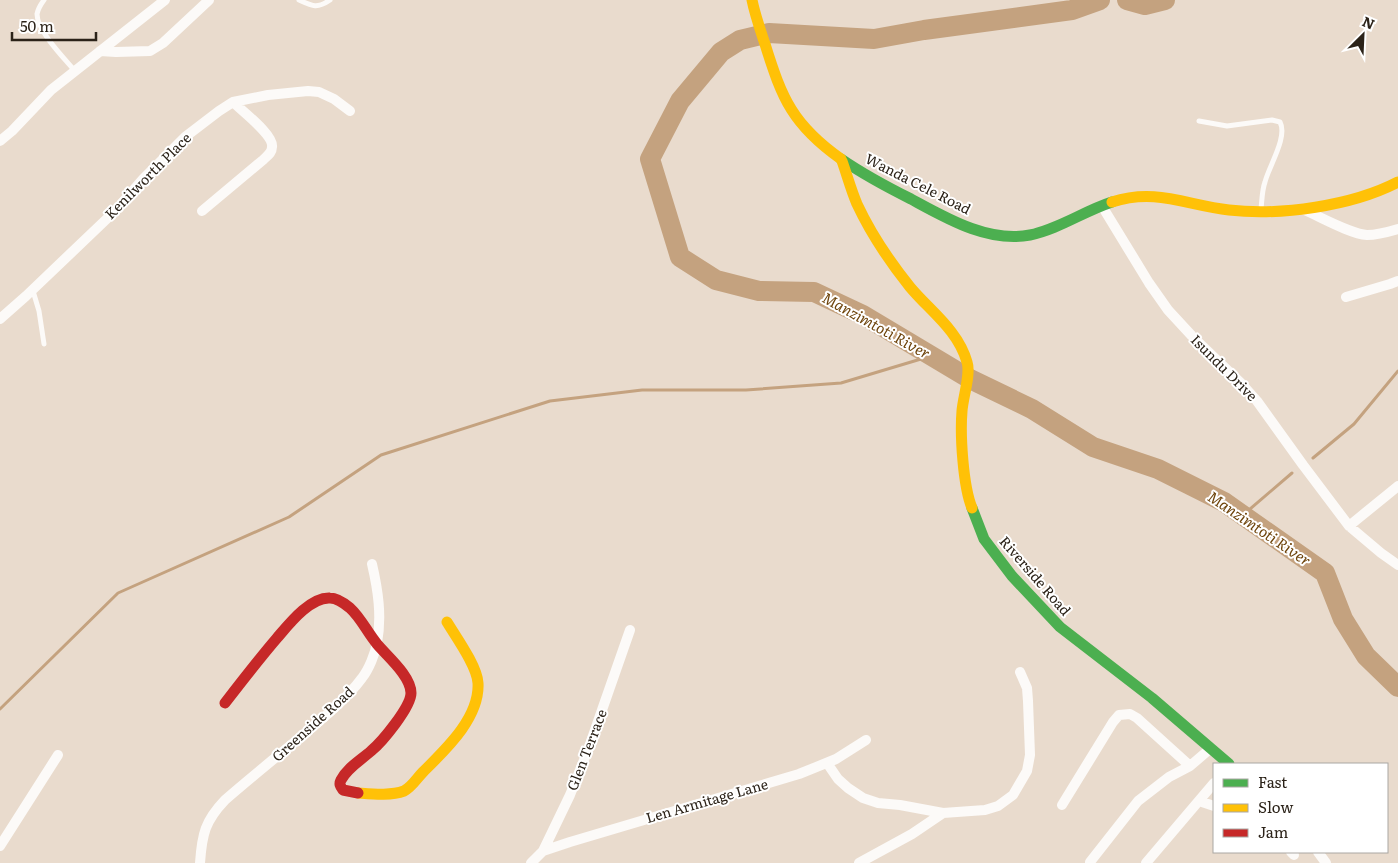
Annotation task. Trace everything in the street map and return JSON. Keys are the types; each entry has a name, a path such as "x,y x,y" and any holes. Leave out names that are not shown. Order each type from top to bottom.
{"street":[{"path":"0,141 12,131 50,90 165,0"},
{"path":"100,51 150,51 163,43 209,0"},
{"name":"Wanda Cele Road","path":"753,3 772,72 786,101 800,122 822,145 842,161 890,189 952,221 979,232 1000,236 1022,236 1047,230 1124,198 1153,196 1231,210 1261,212 1301,208 1366,196 1398,182"},
{"name":"Kenilworth Place","path":"0,319 115,211 143,179 185,137 233,102 308,91 319,92 334,99 350,111"},
{"path":"202,211 263,160 271,152 273,146 271,139 261,128 233,102"},
{"name":"Riverside Road","path":"842,161 857,202 882,249 911,288 950,329 964,351 968,364 962,410 962,448 968,497 984,539 1012,576 1060,627 1152,698 1228,763"},
{"name":"Isundu Drive","path":"1102,206 1149,284 1168,310 1257,401 1349,526 1381,554 1398,565"},
{"path":"1301,208 1366,235 1377,235 1398,230"},
{"path":"1346,297 1398,281"},
{"path":"1349,526 1398,486"},
{"name":"Greenside Road","path":"200,863 201,842 206,824 214,811 350,693 364,676 377,643 380,616 379,593 372,564"},
{"path":"225,702 259,659 311,604 321,598 330,597 338,599 354,612 406,678 411,688 411,695 407,706 378,745 350,770 340,783 343,790 348,791 394,794 403,791 410,787 432,764 465,723 473,709 478,683 476,672 447,622"},
{"name":"Glen Terrace","path":"531,863 543,851 570,795 588,750 630,630"},
{"path":"827,763 838,779 863,798 878,803 943,813 985,810 998,806 1013,795 1027,771 1030,754 1027,688 1020,672"},
{"path":"1062,805 1113,722 1120,715 1130,714 1137,718 1190,766"},
{"name":"Len Armitage Lane","path":"543,851 799,774 836,759 866,740"},
{"path":"1090,862 1138,801 1169,777 1190,766 1211,748"},
{"path":"0,846 58,755"},
{"path":"1146,863 1213,784"},
{"path":"1199,801 1213,806"},
{"path":"859,863 912,834 943,813"}],"lane":[{"path":"44,0 38,10 39,23 45,34 74,70"},
{"path":"299,0 312,6 321,6 330,0"},
{"path":"1199,121 1227,126 1272,120 1280,122 1282,128 1281,138 1265,180 1261,212"},
{"path":"32,290 39,311 44,344"}],"waterway":[{"name":"Manzimtoti River","path":"1100,0 1072,10 924,30 874,39 769,33 740,40 721,52 680,101 650,159 680,257 716,280 759,291 814,292 863,315 970,379 1032,409 1093,447 1158,469 1224,502 1325,573 1343,619 1366,656 1398,687"},
{"name":"Manzimtoti River","path":"1127,0 1145,5 1165,0"},
{"path":"0,709 118,593 289,517 381,455 550,401 642,390 746,390 841,383 931,356"},
{"path":"1313,458 1354,424 1398,371"},
{"path":"1243,515 1292,473"}],"traffic: fast":[{"path":"841,159 938,214 968,227 999,235 1014,237 1041,232 1112,202"},
{"path":"972,508 984,539 1012,576 1060,627 1152,698 1228,763"}],"traffic: slow":[{"path":"752,0 777,80 791,109 811,134 841,159"},
{"path":"842,161 857,204 881,247 910,287 943,322 963,351 968,373 962,411 961,433 964,474 972,508"},
{"path":"1112,202 1128,198 1157,197 1213,208 1270,212 1338,203 1380,190 1398,182"},
{"path":"358,793 387,794 404,791 412,785 451,743 467,721 477,696 477,676 466,652 447,622"}],"traffic: jam":[{"path":"225,703 270,646 300,612 322,599 333,598 343,603 354,612 377,644 403,673 411,693 406,707 388,732 376,746 350,768 341,780 340,785 343,790 358,793"}]}
